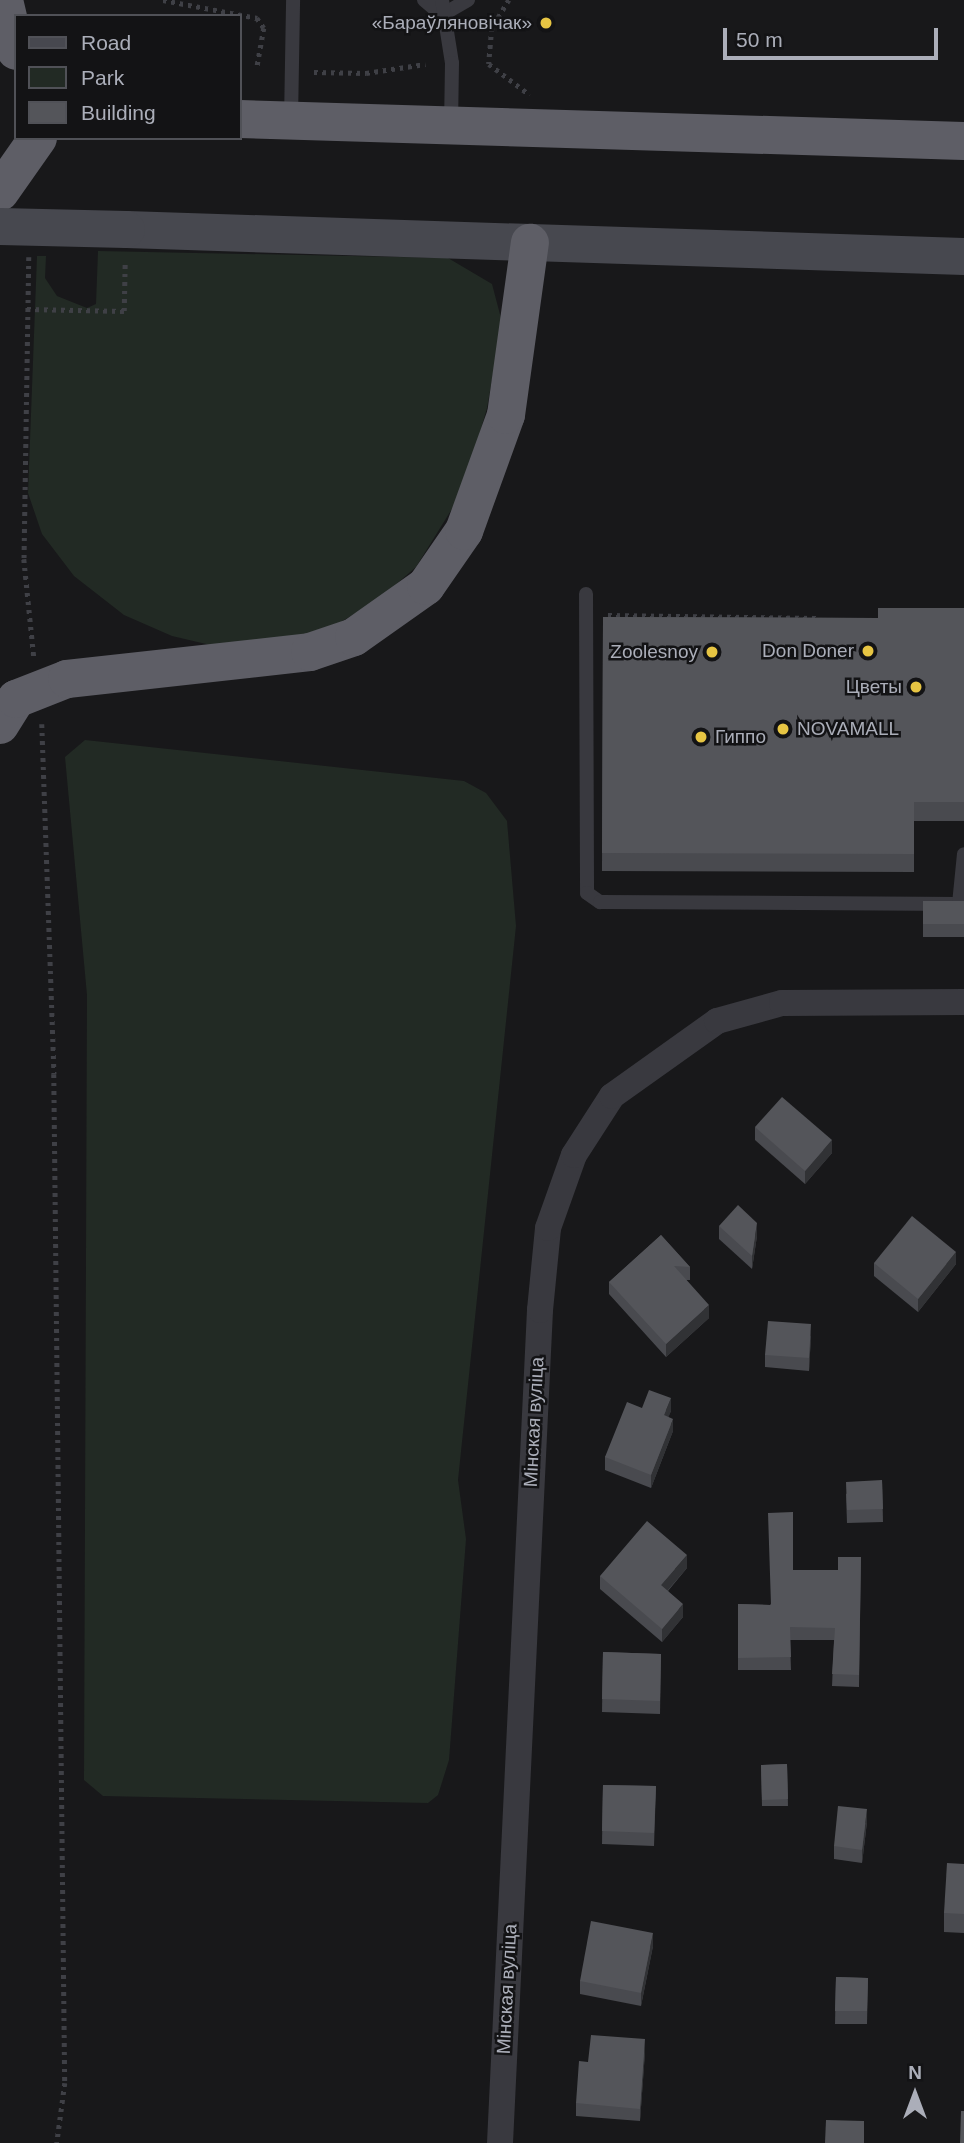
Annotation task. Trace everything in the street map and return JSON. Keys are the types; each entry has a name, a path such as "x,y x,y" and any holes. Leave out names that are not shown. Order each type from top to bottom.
{"highway":[{"path":"4,0 14,42"},
{"path":"242,119 451,130 964,141"},
{"path":"0,192 37,140"},
{"path":"0,725 16,699 67,679 233,664 332,645 392,614 426,586 464,531 506,415 530,243"}],"main road":[{"path":"15,234 126,229 964,256"}],"street":[{"name":"Мінская вуліца","path":"500,2143 540,1310 548,1228 574,1155 612,1096 717,1021 782,1003 964,1002"}],"lane":[{"path":"291,122 297,15 293,0"},
{"path":"297,15 303,0"},
{"path":"424,0 442,15"},
{"path":"442,0 442,15 452,63 451,130"},
{"path":"442,15 468,0"},
{"path":"586,594 587,893 600,902 959,904 964,854"}],"path":[{"path":"163,0 236,14"},
{"path":"489,64 492,28 509,0"},
{"path":"242,15 257,18 264,28 257,66"},
{"path":"314,72 366,73 425,64"},
{"path":"27,309 124,311 126,229"},
{"path":"15,234 27,309 24,559 36,668"},
{"path":"607,615 828,618"},
{"path":"690,626 691,617"},
{"path":"41,718 54,1087 65,2083 57,2143"}],"green space":[{"path":"98,251 448,258 492,284 502,322 487,408 463,491 416,567 379,599 321,634 219,647 172,636 124,615 74,576 42,534 28,493 37,256 46,256 45,278 57,296 87,308 96,304"},
{"path":"85,740 464,781 486,793 507,821 516,926 458,1480 466,1539 449,1760 438,1795 428,1803 103,1796 84,1780 87,995 65,757"}],"building":[{"name":"NOVAMALL","path":"878,608 964,608 964,802 914,802 914,854 602,853 603,617 878,618"},
{"path":"923,901 964,901 964,924 923,924"},
{"path":"782,1097 832,1140 805,1171 755,1127"},
{"path":"738,1205 757,1223 752,1256 719,1226"},
{"path":"912,1216 956,1252 918,1299 874,1263"},
{"path":"661,1235 690,1267 674,1266 709,1305 666,1344 609,1282"},
{"path":"768,1321 811,1324 809,1358 765,1355"},
{"path":"649,1390 671,1398 664,1415 673,1419 651,1475 605,1457 627,1402 642,1408"},
{"path":"882,1480 883,1509 847,1510 846,1482"},
{"path":"793,1512 793,1570 838,1570 838,1557 861,1557 859,1675 832,1674 835,1628 790,1627 791,1657 738,1658 738,1604 771,1605 768,1513"},
{"path":"647,1521 687,1555 661,1585 683,1604 662,1629 600,1576"},
{"path":"603,1652 661,1654 660,1701 602,1699"},
{"path":"787,1764 788,1799 762,1800 761,1765"},
{"path":"603,1785 656,1786 654,1833 602,1831"},
{"path":"838,1806 867,1809 862,1850 834,1846"},
{"path":"947,1863 964,1864 964,1914 944,1913"},
{"path":"591,1921 653,1933 641,1993 580,1981"},
{"path":"836,1977 868,1978 867,2011 835,2011"},
{"path":"591,2035 645,2039 640,2109 576,2103 579,2061 588,2062"},
{"path":"961,2111 964,2111 964,2143 960,2143"},
{"path":"826,2120 864,2121 864,2143 825,2143"}],"place":[{"name":"«Бараўляновічак»","path":"546,23"},
{"name":"Don Doner","path":"868,651"},
{"name":"Zoolesnoy","path":"712,652"},
{"name":"Цветы","path":"916,687"},
{"name":"NOVAMALL","path":"783,729"},
{"name":"Гиппо","path":"701,737"}]}
